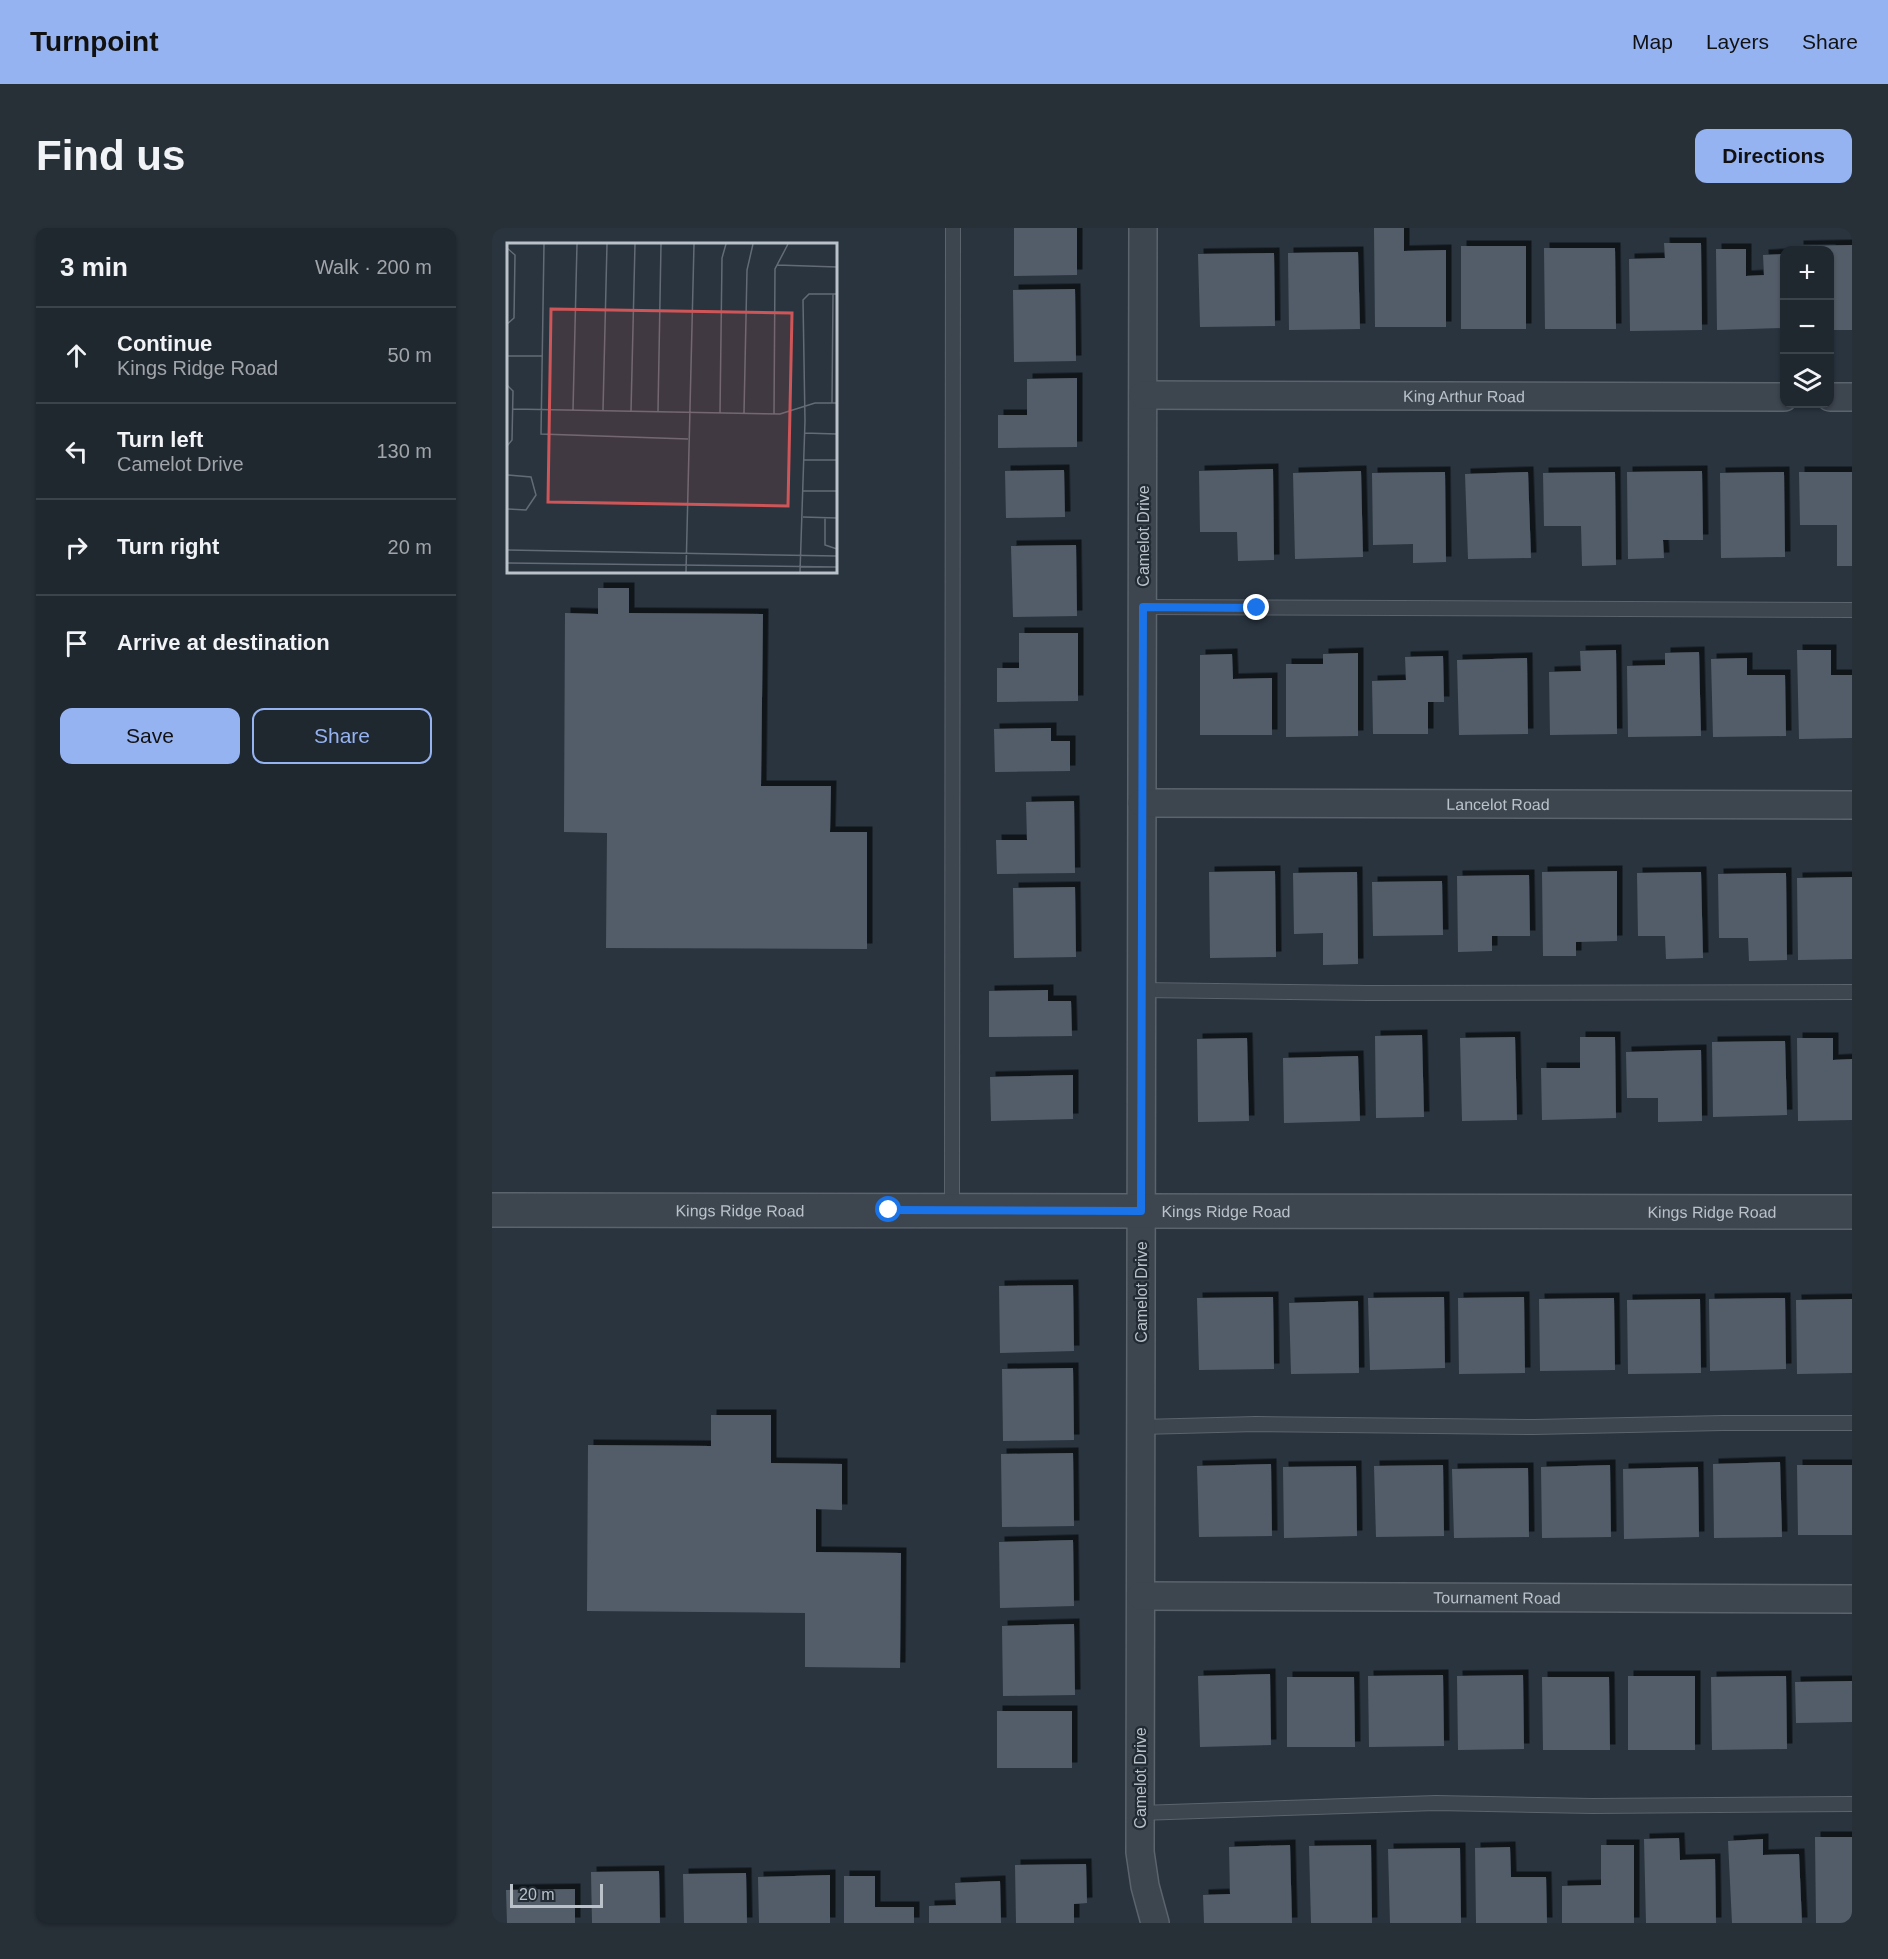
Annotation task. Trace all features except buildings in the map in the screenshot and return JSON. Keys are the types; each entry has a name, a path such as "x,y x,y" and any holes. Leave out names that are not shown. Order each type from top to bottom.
{"street":[{"name":"Camelot Drive","path":"1143,228 1140,1852 1145,1886 1155,1923"},
{"name":"King Arthur Road","path":"1143,395 1780,397"},
{"path":"1834,397 1852,397"},
{"name":"Lancelot Road","path":"1142,803 1852,805"},
{"name":"Kings Ridge Road","path":"492,1210 1852,1212"},
{"name":"Tournament Road","path":"1141,1596 1852,1599"}],"lane":[{"path":"952,1210 953,228"},
{"path":"1143,607 1852,610"},
{"path":"1142,990 1368,993 1852,993"},
{"path":"1141,1427 1256,1424 1534,1427 1852,1423"},
{"path":"1140,1812 1436,1803 1593,1806 1852,1804"}],"route":[{"path":"889,1210 1141,1211 1143,607 1257,608"}]}
